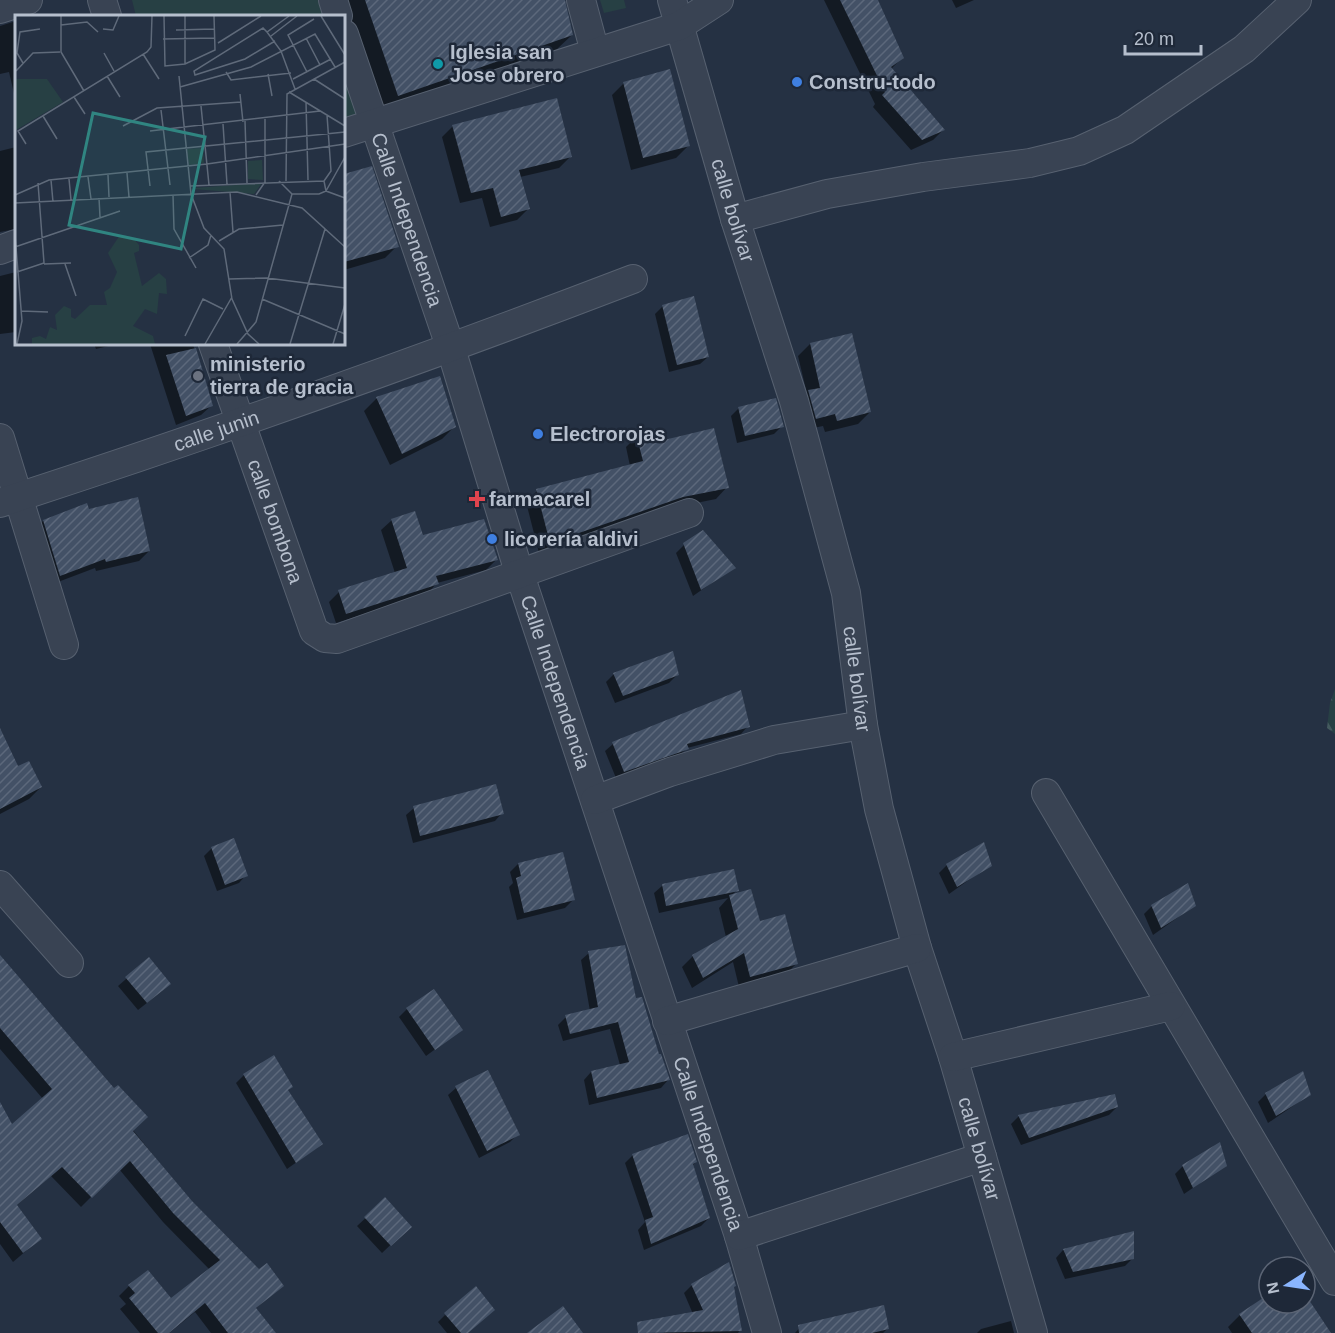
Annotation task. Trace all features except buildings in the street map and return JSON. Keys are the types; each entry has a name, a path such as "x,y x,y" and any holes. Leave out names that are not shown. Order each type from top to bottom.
{"street":[{"path":"0,9 28,0"},
{"path":"102,0 107,15"},
{"path":"333,0 338,15"},
{"path":"581,0 595,52"},
{"path":"345,133 595,52 675,13 718,0"},
{"path":"735,219 827,194 923,177 1030,163 1079,151 1125,130 1244,49 1296,0"},
{"name":"calle bolívar","path":"675,13 735,219 794,401 846,593 863,725 879,809 917,948 953,1057 1033,1333"},
{"name":"Calle Independencia","path":"345,37 372,123 451,349 519,572 739,1236 767,1333"},
{"path":"0,250 15,244"},
{"name":"calle junin","path":"9,500 239,424 451,349 633,279"},
{"name":"calle bombona","path":"213,345 239,424 314,631 325,638 337,639 519,572"},
{"path":"0,438 9,500 64,645"},
{"path":"519,572 689,513"},
{"path":"595,800 670,772 774,740 863,725"},
{"path":"1046,793 1335,1281"},
{"path":"0,885 69,963"},
{"path":"667,1021 917,948"},
{"path":"953,1057 1172,1006"},
{"path":"739,1236 982,1156"}],"green space":[{"path":"132,0 319,0 324,15 136,15"},
{"path":"600,0 624,0 626,8 604,13"},
{"path":"345,75 359,117 345,122"},
{"path":"1335,689 1335,734 1327,728 1330,703"}],"place":[{"name":"Iglesia san Jose obrero","path":"438,64"},
{"name":"Constru-todo","path":"797,82"},
{"name":"ministerio tierra de gracia","path":"198,376"},
{"name":"Electrorojas","path":"538,434"},
{"name":"farmacarel","path":"477,499"},
{"name":"licorería aldivi","path":"492,539"}]}
